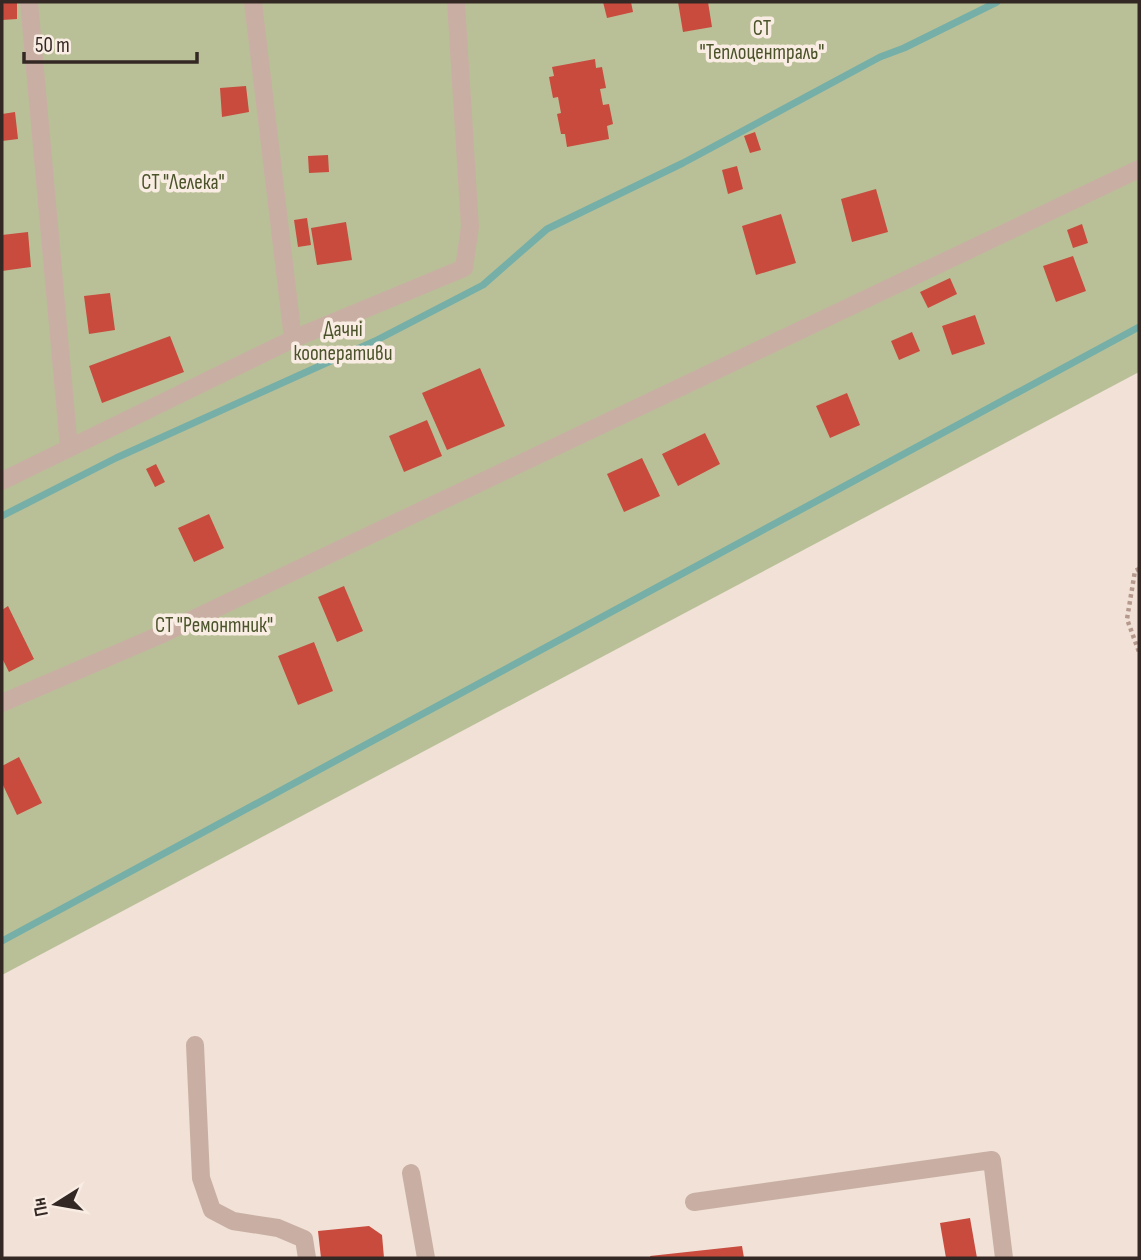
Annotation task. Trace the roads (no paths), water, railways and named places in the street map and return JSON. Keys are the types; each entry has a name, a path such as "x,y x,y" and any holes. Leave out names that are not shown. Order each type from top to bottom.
{"street":[{"path":"29,2 69,448"},
{"path":"253,2 293,339"},
{"path":"2,481 293,339 464,268 470,227 456,2"},
{"path":"2,703 160,635 1139,169"},
{"path":"195,1045 201,1178 212,1210 233,1222 278,1228 304,1239 307,1258"},
{"path":"694,1202 992,1160 1004,1258"},
{"path":"411,1173 426,1258"}],"waterway":[{"path":"2,516 116,458 375,341 483,285 547,229 683,163 880,57 997,2"},
{"path":"2,941 1139,327"}],"park label":[{"name":"СТ \"Теплоцентраль\"","path":"762,40"},
{"name":"СТ \"Лелека\"","path":"183,182"},
{"name":"Дачні кооперативи","path":"343,341"},
{"name":"СТ \"Ремонтник\"","path":"214,625"}]}
